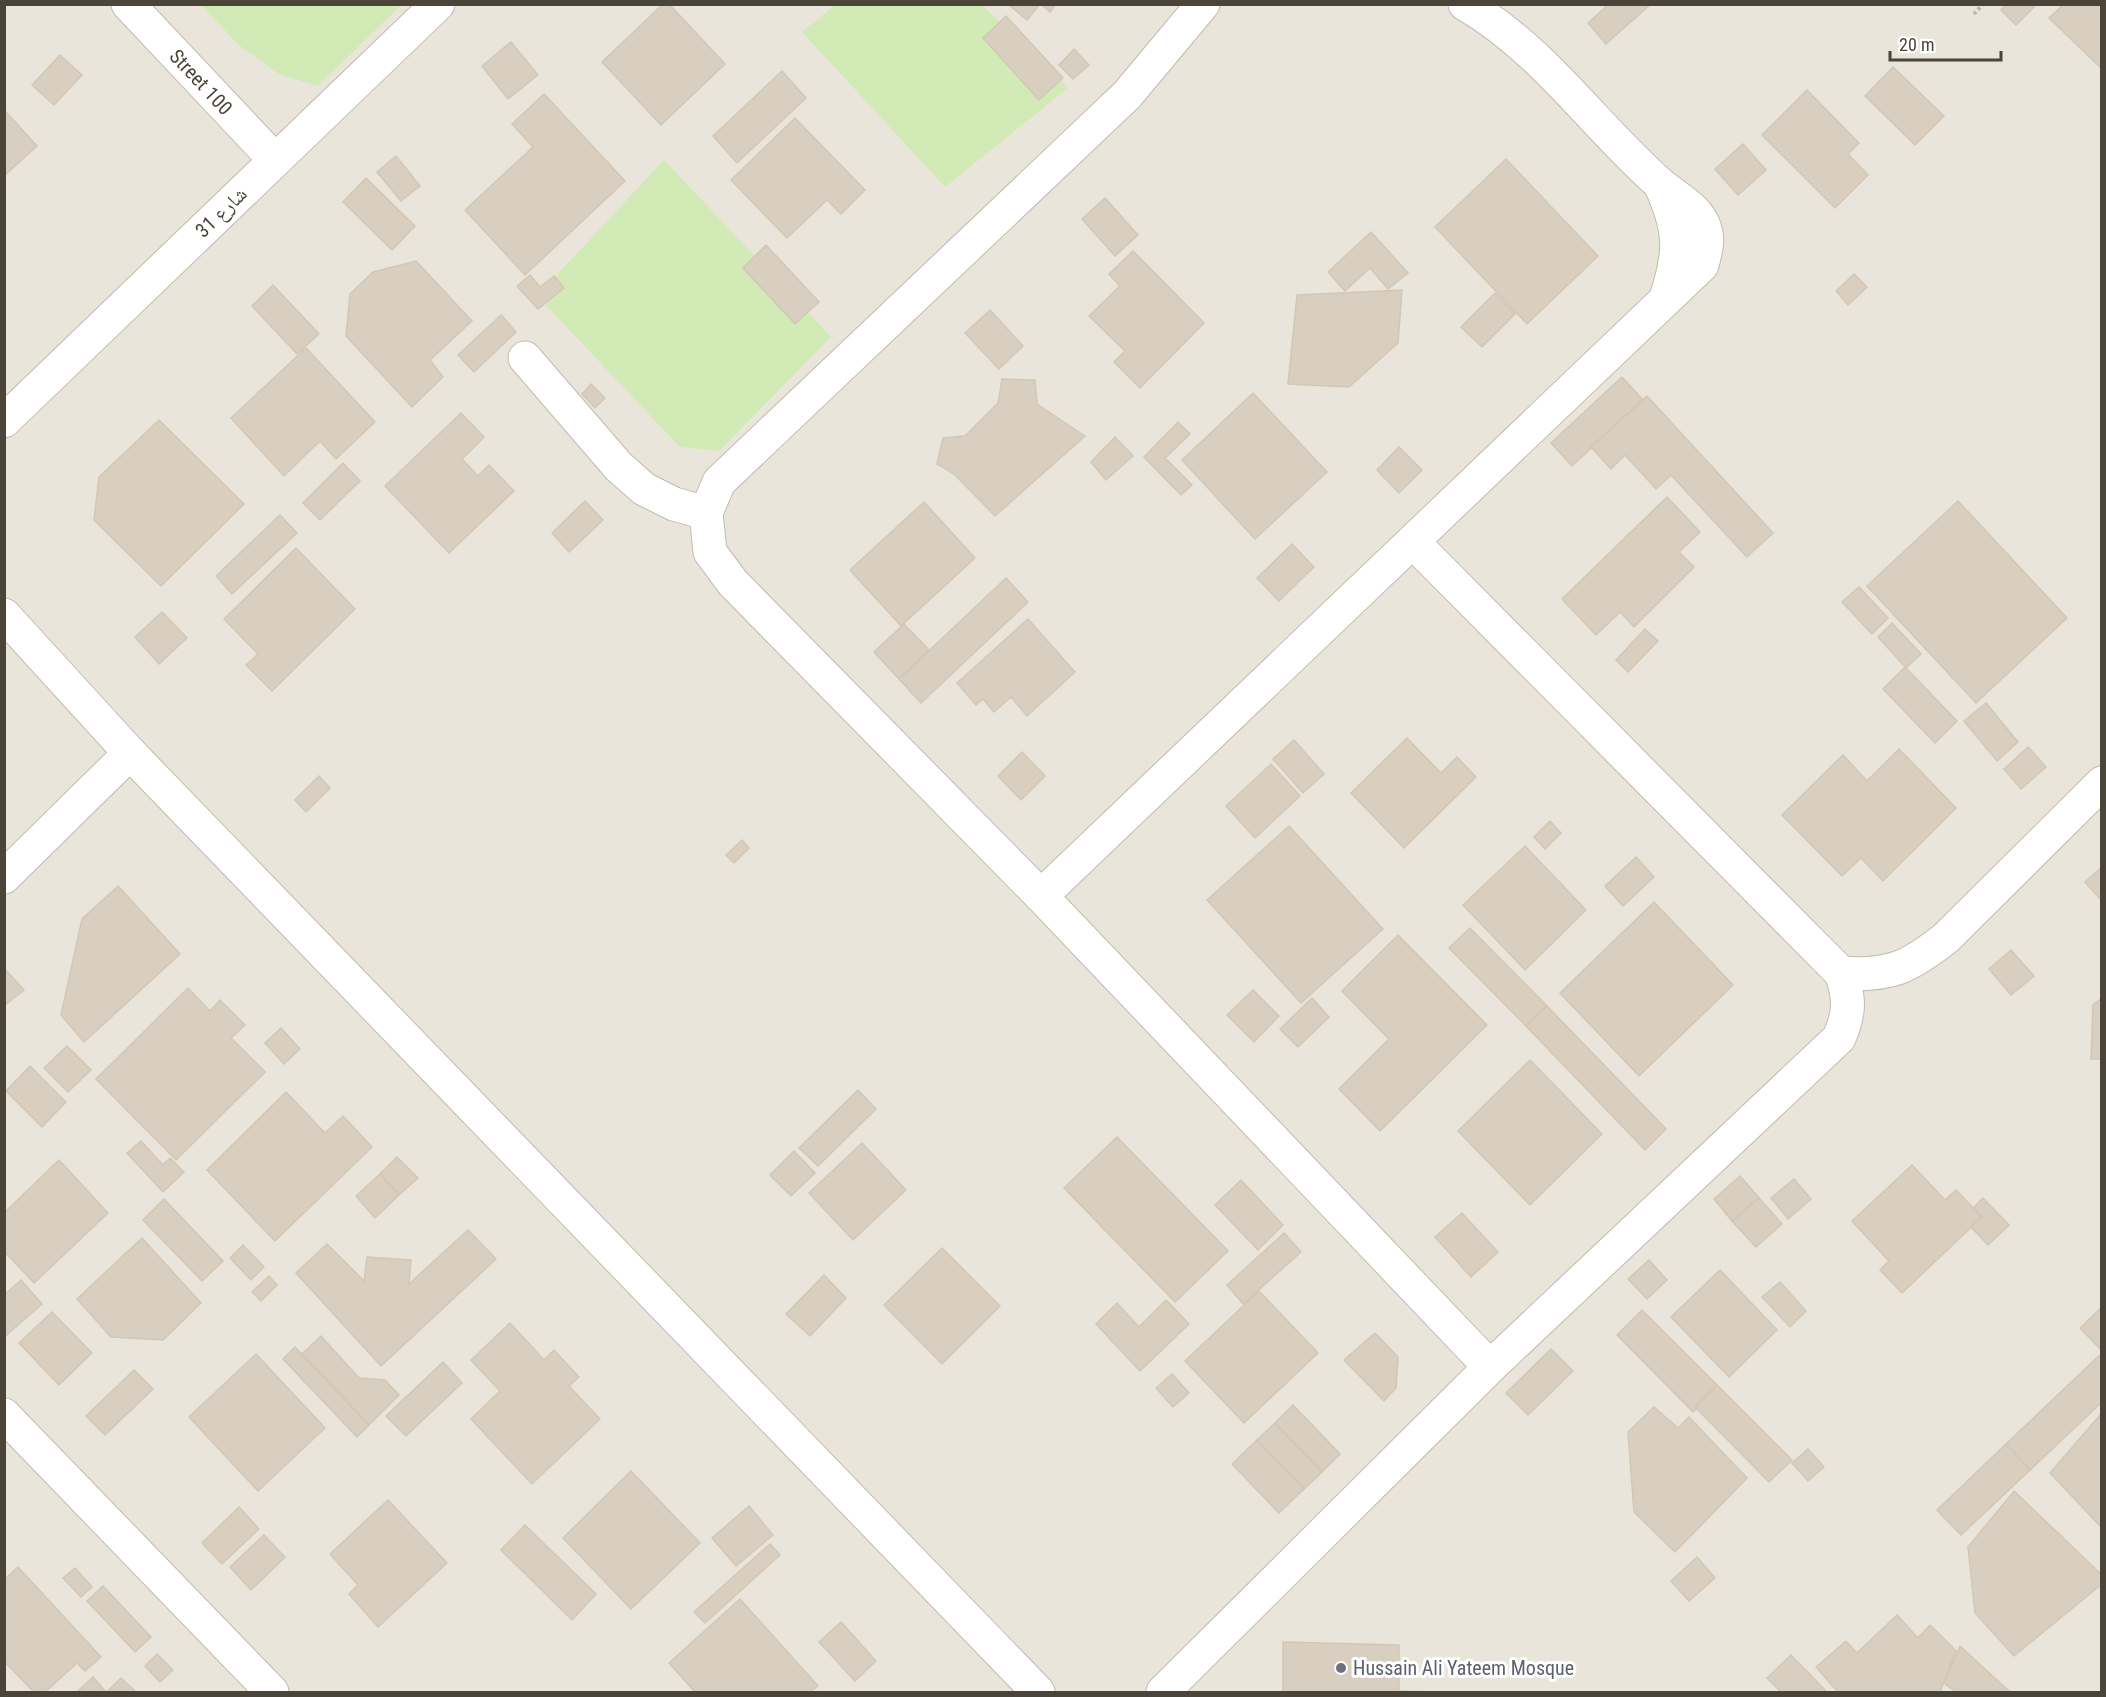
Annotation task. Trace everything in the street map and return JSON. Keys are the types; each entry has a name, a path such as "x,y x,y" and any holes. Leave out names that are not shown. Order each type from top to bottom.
{"street":[{"name":"Street 100","path":"128,4 274,160"},
{"name":"شارع 31","path":"4,421 438,4"},
{"path":"1203,4 1127,94 719,482 706,513 710,552 733,584 1041,896 1490,1367"},
{"path":"1041,896 1666,298 1690,279 1702,265 1707,248 1706,230 1697,214 1661,185 1545,67 1483,15 1465,4"},
{"path":"525,358 619,467 645,489 674,504 706,513"},
{"path":"1163,1692 1490,1367 1839,1038 1848,1017 1849,994 1841,973 1413,542"},
{"path":"4,615 130,753 1038,1692"},
{"path":"4,877 130,753"},
{"path":"1841,973 1870,975 1899,970 1924,956 1947,937 2102,783"},
{"path":"4,1415 272,1692"}],"path":[{"path":"1974,14 1983,4"}],"shaded area":[{"path":"5,5 2101,5 2101,1692 5,1692"}],"green space":[{"path":"201,5 401,5 318,86 279,74 240,46"},
{"path":"835,5 982,5 1068,88 945,187 802,32"},
{"path":"664,160 831,337 719,451 680,447 537,296"}],"building":[{"path":"663,4 669,4 725,64 661,125 602,62"},
{"path":"1008,4 1040,4 1027,20"},
{"path":"1041,4 1056,4 1050,12"},
{"path":"1609,4 1651,4 1606,44 1588,23"},
{"path":"2007,4 2037,4 2016,25 2001,10"},
{"path":"2064,4 2102,4 2102,69 2049,18"},
{"path":"1006,16 1063,78 1039,100 983,38"},
{"path":"511,42 538,75 508,99 482,66"},
{"path":"1074,49 1089,65 1073,79 1059,65"},
{"path":"60,55 82,75 54,105 32,85"},
{"path":"1893,67 1944,116 1915,145 1865,96"},
{"path":"782,71 806,98 737,163 713,136"},
{"path":"1807,90 1859,143 1848,154 1868,175 1835,208 1762,135"},
{"path":"544,94 625,181 525,275 465,210 533,147 512,124"},
{"path":"6,112 37,146 4,176 4,113"},
{"path":"795,118 865,190 841,214 827,200 787,238 731,180"},
{"path":"1743,144 1766,170 1738,195 1715,169"},
{"path":"396,156 420,186 401,201 377,172"},
{"path":"1506,159 1598,256 1527,324 1435,227"},
{"path":"366,178 415,226 392,250 343,202"},
{"path":"1105,198 1138,235 1115,256 1082,219"},
{"path":"1371,232 1408,273 1388,289 1370,268 1345,291 1328,272"},
{"path":"766,245 819,302 795,324 743,268"},
{"path":"1133,251 1204,323 1140,388 1114,362 1125,351 1089,316 1120,286 1109,274"},
{"path":"416,261 472,321 430,360 443,377 412,407 346,336 350,294 373,272"},
{"path":"1854,274 1867,287 1848,305 1836,291"},
{"path":"530,275 540,287 554,276 564,288 538,309 517,286"},
{"path":"273,285 319,334 297,354 252,306"},
{"path":"1402,290 1398,343 1349,387 1288,384 1297,295"},
{"path":"1495,293 1515,314 1482,347 1461,327"},
{"path":"990,310 1023,346 999,369 965,333"},
{"path":"501,315 516,332 474,372 458,355"},
{"path":"306,348 375,422 336,459 320,441 284,476 231,418"},
{"path":"1622,377 1643,400 1572,466 1551,443"},
{"path":"1002,379 1035,380 1037,404 1085,436 995,516 954,474 937,464 943,438 965,436 998,403"},
{"path":"591,384 605,398 595,408 582,394"},
{"path":"1253,393 1327,472 1255,539 1182,460"},
{"path":"1647,396 1773,533 1747,557 1671,475 1656,489 1625,455 1611,469 1591,447"},
{"path":"461,413 484,437 462,459 478,476 489,465 514,491 449,553 385,486"},
{"path":"159,420 244,504 161,586 94,520 99,477"},
{"path":"1178,422 1190,434 1165,458 1192,485 1181,495 1144,457"},
{"path":"1115,437 1133,456 1106,480 1091,462"},
{"path":"1399,447 1422,470 1399,493 1377,470"},
{"path":"343,463 360,481 320,520 303,503"},
{"path":"1667,497 1700,532 1679,552 1694,567 1634,627 1620,612 1596,635 1562,599"},
{"path":"585,501 603,520 569,552 552,533"},
{"path":"1958,501 2067,618 1976,703 1867,586"},
{"path":"924,502 975,558 901,626 850,570"},
{"path":"280,515 297,533 232,594 216,576"},
{"path":"1292,544 1314,567 1279,601 1257,578"},
{"path":"296,548 355,609 272,691 246,665 258,654 224,619"},
{"path":"1006,578 1028,602 921,703 899,679"},
{"path":"1859,587 1888,618 1872,634 1842,602"},
{"path":"162,612 187,638 159,664 135,637"},
{"path":"1028,619 1075,672 1027,716 1011,697 994,712 983,699 976,705 957,683"},
{"path":"1892,623 1921,654 1906,668 1878,637"},
{"path":"904,624 929,650 899,679 874,652"},
{"path":"1645,629 1658,641 1628,672 1616,660"},
{"path":"1905,667 1957,721 1935,743 1883,689"},
{"path":"1986,703 2018,742 1997,761 1964,721"},
{"path":"1407,738 1441,773 1457,757 1476,777 1404,848 1351,793"},
{"path":"1294,740 1324,774 1303,793 1273,759"},
{"path":"2028,747 2046,767 2021,789 2004,769"},
{"path":"1899,749 1956,808 1883,881 1861,858 1842,876 1782,815 1843,755 1867,781"},
{"path":"1022,752 1045,776 1021,800 998,776"},
{"path":"1271,764 1300,796 1255,838 1226,806"},
{"path":"319,776 330,788 306,812 295,800"},
{"path":"1550,821 1561,833 1545,849 1534,837"},
{"path":"1289,826 1383,929 1301,1003 1207,900"},
{"path":"742,840 749,848 734,863 726,855"},
{"path":"1525,846 1586,910 1525,970 1463,905"},
{"path":"1636,857 1654,877 1623,906 1605,886"},
{"path":"2102,867 2102,901 2085,882"},
{"path":"118,886 180,954 84,1042 61,1015 82,919"},
{"path":"1654,902 1733,985 1639,1076 1560,993"},
{"path":"1470,928 1547,1006 1526,1026 1449,948"},
{"path":"1398,935 1487,1025 1380,1131 1339,1089 1389,1039 1342,991"},
{"path":"2011,950 2034,976 2011,995 1989,969"},
{"path":"4,968 24,990 4,1006"},
{"path":"188,988 210,1011 220,1000 245,1025 231,1038 265,1072 176,1160 96,1079"},
{"path":"1253,990 1279,1016 1254,1042 1227,1015"},
{"path":"1312,998 1329,1017 1298,1047 1280,1029"},
{"path":"2102,998 2102,1059 2091,1059 2093,1005"},
{"path":"1547,1006 1666,1129 1645,1150 1526,1026"},
{"path":"281,1028 300,1049 284,1064 265,1043"},
{"path":"67,1046 91,1070 68,1092 44,1068"},
{"path":"1530,1060 1602,1134 1530,1205 1458,1131"},
{"path":"30,1066 66,1102 42,1127 6,1091"},
{"path":"858,1090 876,1109 818,1166 799,1148"},
{"path":"286,1092 325,1133 343,1116 372,1147 275,1241 207,1170"},
{"path":"1117,1137 1228,1251 1175,1302 1064,1188"},
{"path":"141,1141 163,1165 170,1158 184,1172 163,1192 127,1153"},
{"path":"862,1143 906,1190 853,1240 809,1193"},
{"path":"794,1151 815,1173 791,1196 770,1175"},
{"path":"397,1157 418,1178 399,1195 380,1174"},
{"path":"59,1160 108,1213 34,1283 4,1251 4,1213"},
{"path":"1912,1165 1945,1200 1956,1190 1982,1217 1902,1293 1880,1270 1889,1261 1852,1221"},
{"path":"380,1174 399,1195 375,1218 356,1196"},
{"path":"1740,1176 1759,1198 1732,1221 1714,1199"},
{"path":"1794,1179 1811,1199 1788,1219 1771,1198"},
{"path":"1241,1180 1283,1225 1258,1250 1215,1205"},
{"path":"1759,1198 1782,1224 1756,1247 1732,1221"},
{"path":"1983,1198 2009,1225 1988,1245 1971,1227 1982,1217 1973,1208"},
{"path":"164,1199 223,1261 202,1281 143,1220"},
{"path":"1462,1213 1498,1252 1471,1277 1435,1237"},
{"path":"468,1230 496,1259 381,1366 296,1273 327,1244 364,1281 367,1257 411,1260 409,1284"},
{"path":"1284,1233 1301,1252 1243,1304 1227,1285"},
{"path":"142,1238 201,1303 163,1340 111,1337 77,1299"},
{"path":"243,1245 264,1267 251,1280 230,1258"},
{"path":"942,1248 1000,1306 942,1364 884,1305"},
{"path":"1649,1260 1667,1280 1647,1299 1628,1279"},
{"path":"1720,1270 1777,1330 1729,1377 1671,1317"},
{"path":"824,1275 846,1298 810,1336 786,1314"},
{"path":"269,1276 277,1285 261,1301 252,1292"},
{"path":"21,1280 42,1304 4,1337 4,1295"},
{"path":"1780,1282 1806,1311 1790,1327 1762,1297"},
{"path":"1259,1291 1318,1353 1244,1423 1185,1361"},
{"path":"1166,1300 1189,1324 1140,1371 1096,1324 1117,1303 1139,1327"},
{"path":"2102,1307 2102,1351 2080,1328"},
{"path":"1642,1310 1717,1385 1693,1412 1617,1335"},
{"path":"52,1312 92,1353 59,1385 19,1343"},
{"path":"510,1323 544,1360 554,1350 579,1377 569,1386 600,1419 532,1484 471,1419 500,1391 471,1360"},
{"path":"1375,1333 1398,1357 1396,1388 1384,1401 1344,1360"},
{"path":"321,1336 359,1378 385,1380 399,1395 369,1425 302,1354"},
{"path":"295,1347 369,1425 357,1437 283,1359"},
{"path":"1551,1349 1573,1371 1528,1415 1506,1393"},
{"path":"2102,1353 2102,1402 2030,1470 2006,1444"},
{"path":"256,1354 325,1428 258,1491 189,1417"},
{"path":"443,1362 462,1383 406,1436 386,1416"},
{"path":"134,1370 153,1389 105,1435 86,1416"},
{"path":"1172,1374 1189,1393 1173,1407 1156,1388"},
{"path":"1717,1385 1792,1460 1769,1482 1695,1407"},
{"path":"1293,1405 1340,1454 1322,1472 1275,1423"},
{"path":"1654,1407 1678,1428 1689,1417 1747,1478 1675,1552 1634,1512 1628,1432"},
{"path":"2102,1414 2102,1528 2050,1473"},
{"path":"1275,1423 1322,1472 1304,1489 1257,1440"},
{"path":"1257,1440 1304,1489 1279,1513 1232,1464"},
{"path":"2006,1444 2030,1470 1961,1535 1937,1510"},
{"path":"1808,1449 1824,1467 1808,1481 1792,1463"},
{"path":"631,1471 700,1543 631,1609 563,1538"},
{"path":"2014,1491 2102,1575 2102,1584 2014,1656 1975,1613 1968,1547"},
{"path":"388,1500 447,1563 378,1627 349,1594 358,1585 330,1554"},
{"path":"749,1506 773,1535 736,1566 712,1538"},
{"path":"239,1507 259,1529 222,1564 202,1543"},
{"path":"525,1525 596,1594 572,1620 501,1550"},
{"path":"264,1535 285,1557 251,1590 230,1567"},
{"path":"770,1544 780,1555 705,1623 694,1612"},
{"path":"1697,1557 1715,1578 1689,1601 1671,1581"},
{"path":"18,1567 101,1657 85,1671 77,1663 45,1692 34,1692 4,1661 4,1580"},
{"path":"75,1568 92,1587 81,1597 63,1578"},
{"path":"103,1586 151,1637 135,1652 87,1601"},
{"path":"740,1599 818,1686 810,1692 695,1692 669,1663"},
{"path":"1897,1615 1918,1638 1930,1625 1956,1651 1940,1692 1838,1692 1816,1667 1846,1641 1857,1653"},
{"path":"841,1622 876,1661 855,1681 819,1642"},
{"name":"Hussain Ali Yateem Mosque","path":"1283,1642 1399,1645 1399,1691 1435,1692 1283,1692"},
{"path":"1960,1646 2010,1692 1956,1692 1944,1683"},
{"path":"157,1654 173,1670 160,1682 145,1666"},
{"path":"1791,1655 1827,1692 1781,1692 1767,1678"},
{"path":"93,1677 106,1692 77,1692"},
{"path":"121,1678 136,1692 107,1692"}],"place":[{"name":"Hussain Ali Yateem Mosque","path":"1341,1668"}]}
